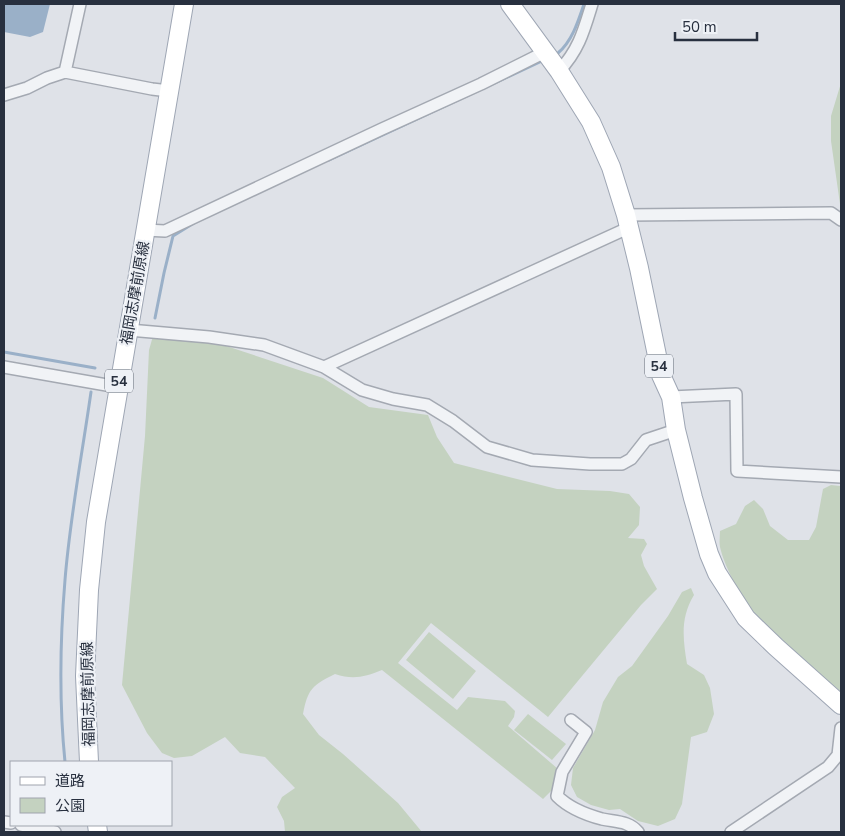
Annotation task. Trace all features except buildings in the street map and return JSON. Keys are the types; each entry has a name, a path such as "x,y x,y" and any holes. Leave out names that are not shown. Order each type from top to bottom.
{"main road":[{"name":"福岡志摩前原線","path":"89,761 85,676 89,590 96,522 184,4"},
{"name":"54","path":"510,4 559,70 591,122 611,167 639,268 661,375 671,397 676,430 709,554 717,573 746,618 841,705"}],"street":[{"path":"65,72 80,4"},
{"path":"559,70 569,60 582,38 592,4"},
{"path":"145,230 165,231 504,74 545,52"},
{"path":"4,95 65,72 152,90 169,91"},
{"path":"324,367 627,221 831,213 841,220"},
{"path":"128,330 209,337 264,345 324,367 362,390 393,399 427,405 454,421 487,447 532,460 622,464 631,459 646,440 676,430"},
{"path":"4,367 118,386"},
{"path":"671,397 736,394 737,472 841,477"},
{"path":"571,720 586,732 562,772 557,796 584,813 601,819 630,825 638,832"},
{"path":"731,832 828,767 838,755 841,728"},
{"path":"26,826 55,832"}],"green space":[{"path":"841,83 841,211 831,141 831,116"},
{"path":"153,336 214,342 323,378 369,407 428,415 437,437 454,463 557,489 610,491 629,494 640,507 639,525 628,538 644,539 647,544 641,555 644,566 657,589 641,605 548,717 431,623 398,663 457,710 468,697 505,701 515,711 514,717 508,726 558,769 552,790 543,799 382,670 359,677 335,674 313,688 307,698 303,714 319,735 398,803 422,832 285,832 284,821 277,807 282,797 295,788 265,757 240,753 225,737 192,756 174,758 162,753 147,733 122,685 145,436 149,350"},
{"path":"831,485 840,486 841,488 841,694 788,648 752,611 730,575 720,547 720,531 736,524 745,506 754,500 763,509 770,526 788,540 809,540 816,527 823,489"},
{"path":"691,588 694,595 686,612 684,629 687,664 704,675 710,688 714,714 707,732 691,737 682,804 675,819 658,826 638,821 620,809 609,810 591,805 577,797 571,785 573,768 595,730 603,702 618,677 632,666 668,616 682,592"},
{"path":"429,632 476,671 453,699 406,660"},
{"path":"528,714 566,744 552,760 514,730"}],"water":[{"path":"4,4 50,4 43,32 30,37 4,32"}],"waterway":[{"path":"558,53 571,37 584,4"},
{"path":"329,160 542,61"},
{"path":"155,318 173,236 194,223"},
{"path":"4,352 95,368"},
{"path":"65,761 61,694 63,603 76,486 91,392"}]}
